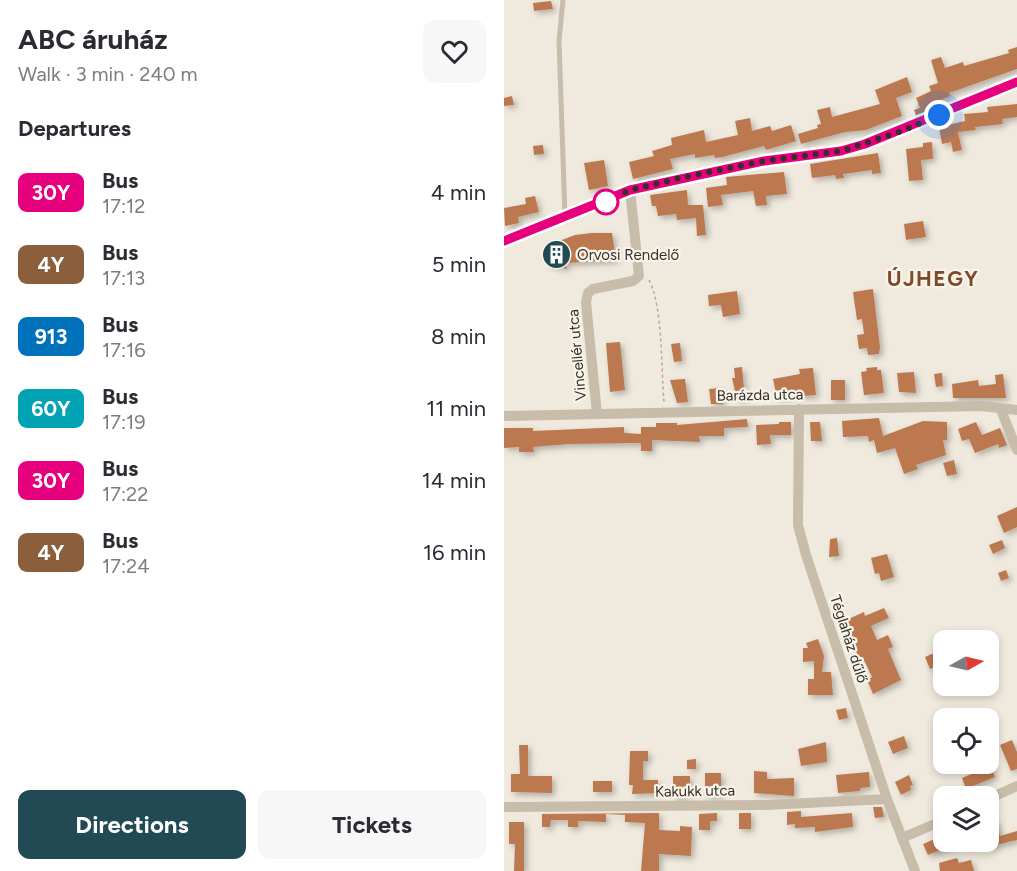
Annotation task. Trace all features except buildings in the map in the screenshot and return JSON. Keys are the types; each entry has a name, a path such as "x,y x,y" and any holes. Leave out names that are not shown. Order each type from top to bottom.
{"street":[{"path":"504,241 630,190 764,161 857,146 902,131 1017,82"},
{"path":"630,190 639,270"},
{"name":"Vincellér utca","path":"597,414 586,302 588,293 603,285 633,281 639,276 639,270"},
{"name":"Barázda utca","path":"504,416 981,406 1017,410"},
{"name":"Téglaház dűlő","path":"800,409 798,525 887,799 915,871"},
{"path":"1001,410 1017,450"},
{"path":"999,794 1017,786"},
{"name":"Kakukk utca","path":"504,807 756,805 887,799"},
{"path":"902,838 933,825"}],"lane":[{"path":"563,0 559,41 565,218"}],"path":[{"path":"639,270 650,281 654,291 664,412"}],"bus line":[{"name":"30Y","path":"504,241 527,234 630,190 764,161 841,151 865,144 902,131 1017,82"}],"place":[{"name":"Orvosi Rendelő","path":"556,255"}],"district":[{"name":"ÚJHEGY","path":"933,278"}],"route":[{"path":"606,202 630,190 680,178 764,161 841,151 902,131 939,115"}]}
